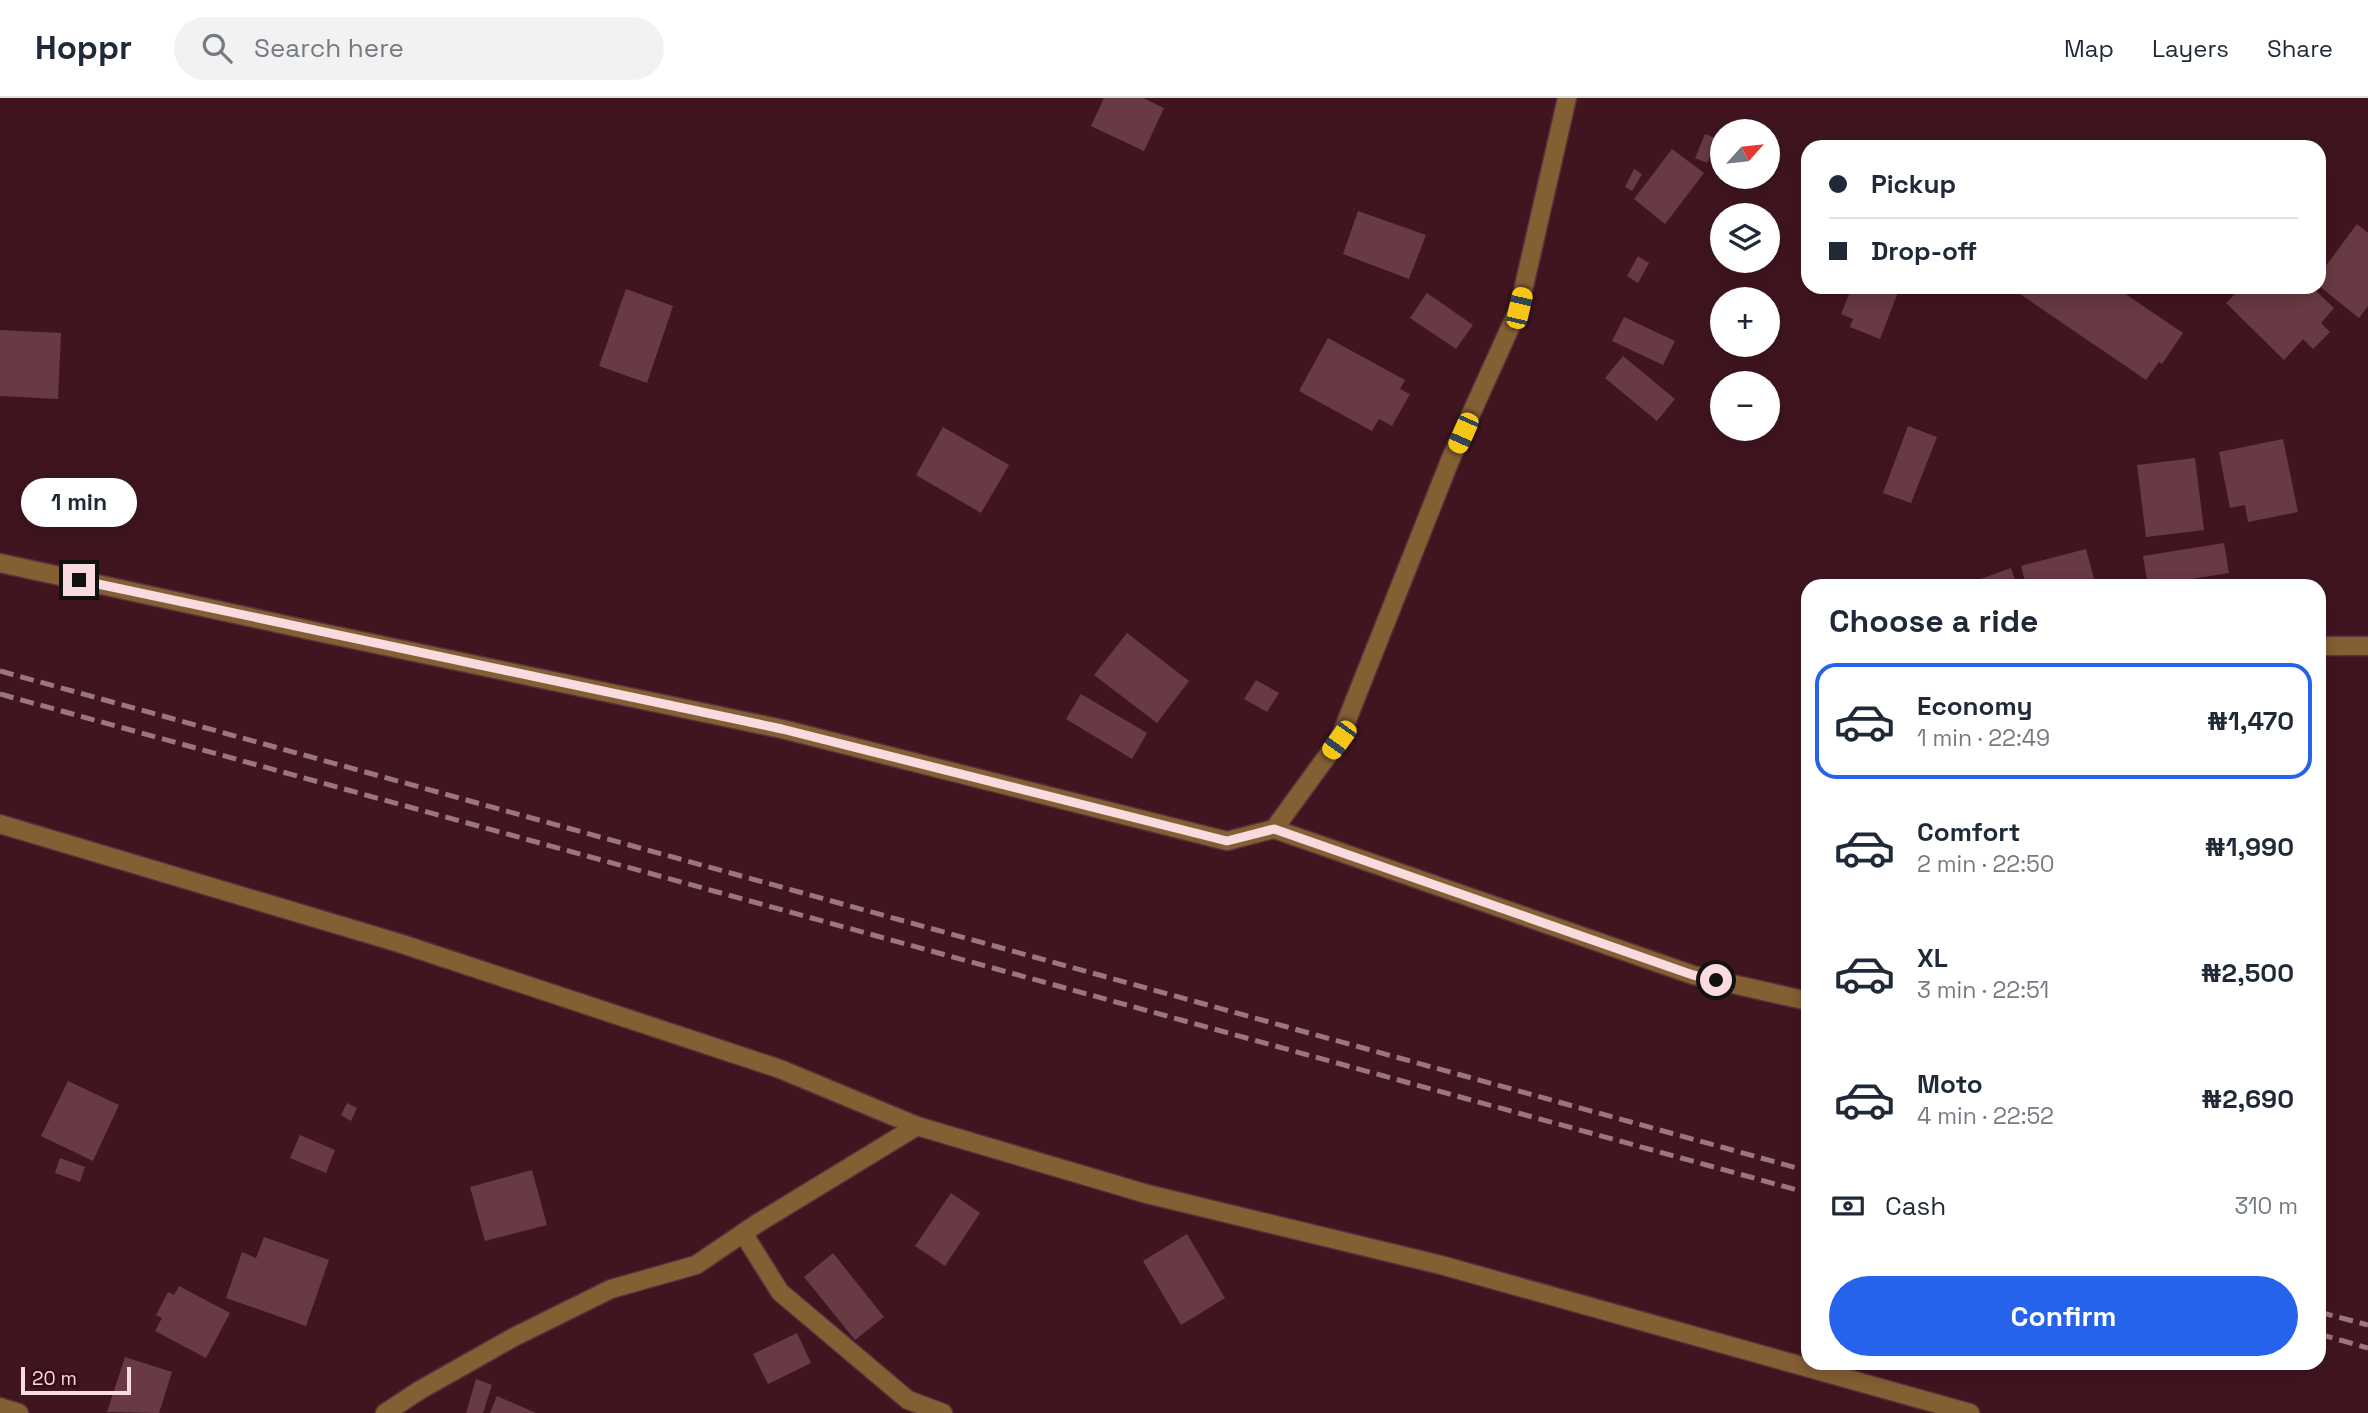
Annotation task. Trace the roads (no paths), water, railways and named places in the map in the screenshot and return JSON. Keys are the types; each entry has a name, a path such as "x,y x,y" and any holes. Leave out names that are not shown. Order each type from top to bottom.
{"street":[{"path":"1274,829 1339,740 1451,458 1519,308 1567,98"},
{"path":"0,563 782,729 1227,841 1274,829 1693,975 1801,999"},
{"path":"2326,646 2368,646"},
{"path":"0,824 399,943 780,1069 917,1126 1147,1194 1454,1269 1801,1366"},
{"path":"385,1413 514,1337 611,1289 696,1265 917,1126"},
{"path":"743,1233 780,1292 908,1400 943,1413"},
{"path":"1816,1370 1970,1413"},
{"path":"0,1407 19,1413"}],"railway":[{"path":"0,671 1801,1169"},
{"path":"0,694 1801,1191"},
{"path":"2326,1314 2368,1325"},
{"path":"2326,1336 2368,1348"}]}
